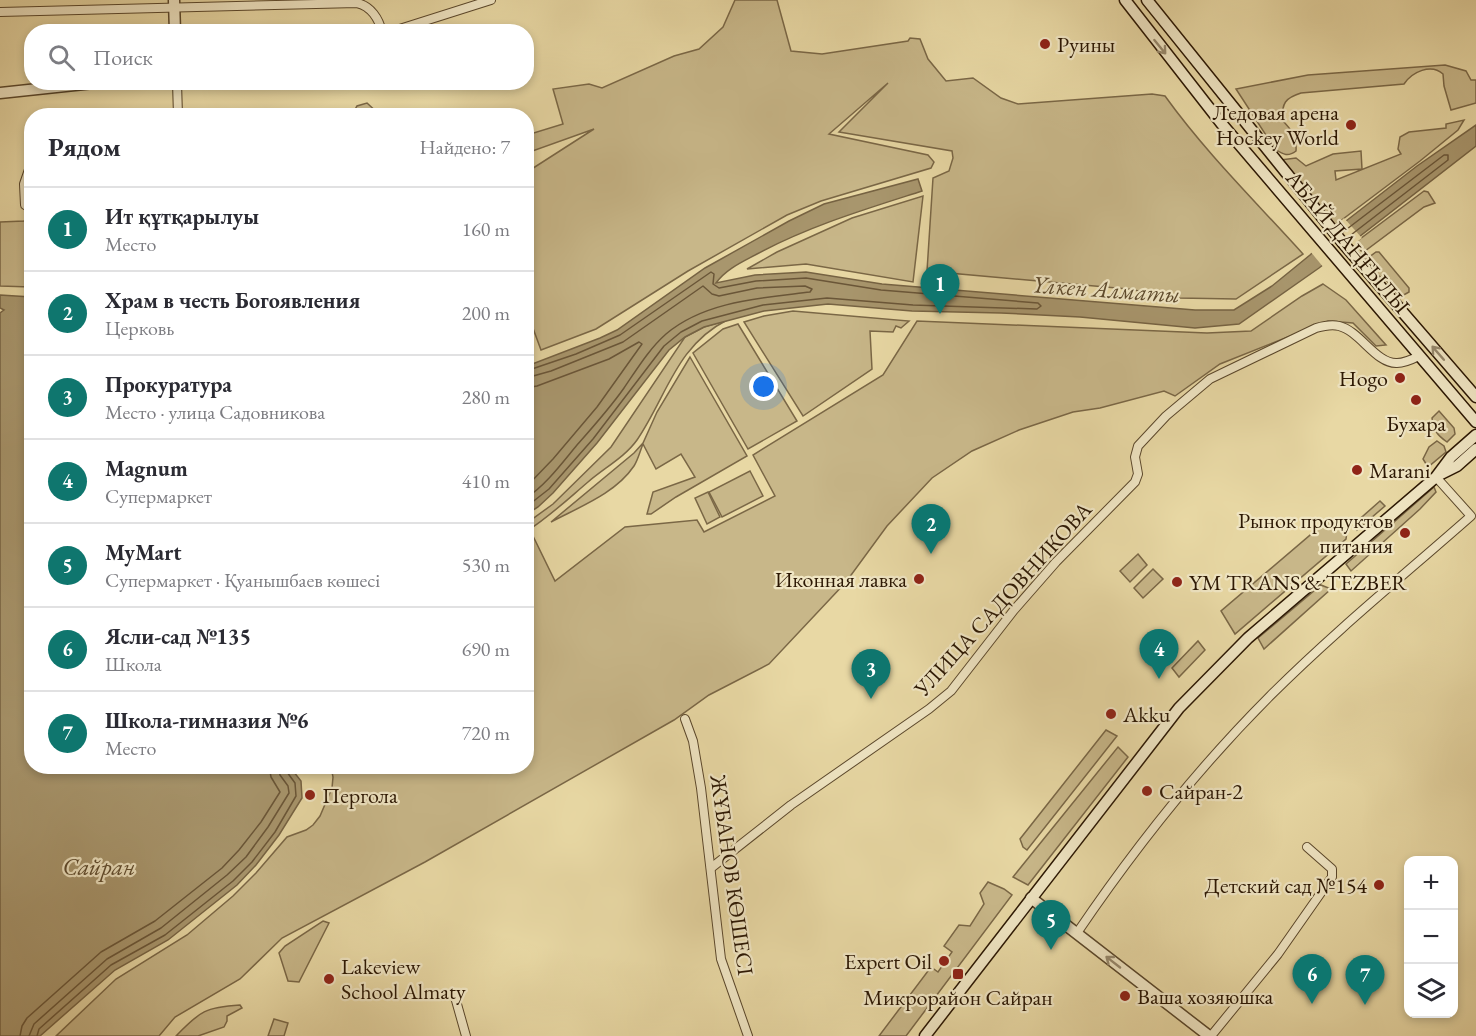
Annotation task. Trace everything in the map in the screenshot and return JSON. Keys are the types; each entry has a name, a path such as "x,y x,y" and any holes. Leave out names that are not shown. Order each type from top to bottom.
{"main road":[{"name":"АБАЙ ДАҢҒЫЛЫ","path":"1125,0 1221,123 1476,422"},
{"name":"АБАЙ ДАҢҒЫЛЫ","path":"1147,0 1325,221 1476,397"},
{"path":"174,4 175,24"},
{"path":"0,93 28,90"},
{"path":"925,1036 1179,708 1248,638 1436,477 1451,457 1476,435"},
{"path":"1436,477 1457,466 1476,449"},
{"path":"1031,898 1210,1036"}],"street":[{"path":"414,24 491,0"},
{"path":"0,12 174,4 357,3 365,4 370,9 378,24"},
{"path":"177,90 178,108"},
{"name":"УЛИЦА САДОВНИКОВА","path":"711,868 791,805 910,723 951,691 1014,610 1056,562 1135,482 1138,474 1135,457 1138,446 1167,416 1210,379 1316,328 1330,325 1348,329 1391,363 1419,356"},
{"path":"1077,933 1100,899 1201,770 1268,698 1471,516 1436,477"},
{"name":"ЖҰБАНОВ КӨШЕСІ","path":"685,719 695,748 721,959 748,1036"},
{"path":"1210,1036 1278,954 1332,877 1332,869 1307,847"},
{"path":"455,997 466,1036"}],"shaded area":[{"path":"735,0 777,0 791,51 822,54 908,41 910,38 920,39 928,59 946,81 973,78 1001,98 1018,104 1152,94 1165,96 1215,158 1303,254 1236,299 1178,298 1128,289 927,271 933,178 949,171 953,158 952,151 839,132 888,83 829,134 928,155 934,162 931,168 821,201 787,215 688,271 596,329 541,350 534,331 534,168 594,129 534,150 534,133 563,124 553,89 589,84 602,88 674,56 699,49 723,27"},
{"path":"1445,65 1466,71 1471,80 1476,80 1476,103 1451,110 1443,74 1433,69 1422,70 1404,84 1301,93 1288,99 1283,109 1282,120 1296,142 1296,151 1288,155 1275,149 1236,89 1308,75"},
{"path":"367,103 372,108 356,108"},
{"path":"1464,120 1458,130 1420,161 1335,225 1280,160 1296,158 1306,166 1333,154 1361,151 1362,169 1335,171 1336,180 1401,154 1398,149 1400,137 1409,132 1446,128 1446,124"},
{"path":"1424,191 1428,192 1435,203 1424,207 1365,251 1361,251 1356,242"},
{"path":"923,196 913,282 806,264 747,269 777,252 852,218"},
{"path":"24,221 24,287 0,286 0,222"},
{"path":"1379,252 1409,288 1409,292 1400,297 1365,260"},
{"path":"1323,284 1346,300 1386,345 1376,346 1353,323 1328,321 1220,364 1175,396 1164,391 1100,408 1073,412 1019,430 972,451 932,478 887,526 846,582 769,664 709,695 674,720 425,862 282,938 240,979 175,1017 159,1036 56,1036 116,979 187,935 233,896 287,837 313,825 320,816 332,788 332,774 534,774 534,538 555,581 625,527 697,520 704,532 775,496 753,455 883,375 917,321 1207,333 1251,331"},
{"path":"793,311 909,321 901,328 896,326 893,332 870,331 872,369 803,416 744,322"},
{"path":"727,320 710,331 684,358 632,446 534,526 534,518 553,504 611,447 685,337 704,327"},
{"path":"738,324 797,421 748,449 693,353 723,329"},
{"path":"690,357 747,456 651,514 647,514 653,492 695,477 681,454 656,469 643,444 634,466 617,484 596,499 551,522 643,443 657,412"},
{"path":"1439,411 1454,428 1455,434 1447,442 1438,435 1434,426 1432,418"},
{"path":"1437,441 1444,446 1446,452 1428,467 1423,459 1429,447"},
{"path":"750,471 763,496 722,517 709,492"},
{"path":"1434,487 1436,492 1420,509 1351,571 1346,564"},
{"path":"708,492 720,517 707,524 695,498"},
{"path":"1380,501 1385,506 1357,530 1354,524"},
{"path":"1329,519 1342,525 1347,531 1346,539 1235,634 1221,611"},
{"path":"1138,554 1147,565 1130,582 1120,571"},
{"path":"1153,569 1163,579 1143,598 1134,588"},
{"path":"1321,585 1331,589 1264,649 1258,638"},
{"path":"1198,641 1205,650 1179,677 1172,668"},
{"path":"1106,730 1117,736 1027,850 1020,839"},
{"path":"1118,747 1128,757 1028,885 1013,877"},
{"path":"988,882 1012,895 906,1036 879,1036 931,967 938,972 952,952 944,946 959,925 970,926 984,904 980,893"},
{"path":"323,921 329,923 299,982 288,981 279,953 285,946"},
{"path":"240,1005 242,1008 227,1016 224,1027 198,1036 176,1036 204,1012 219,1007"},
{"path":"274,1019 288,1023 284,1036 268,1036"}],"water":[{"path":"1476,125 1476,146 1319,268 1239,324 1195,328 1080,317 912,311 828,304 764,311 704,327 685,337 669,350 597,443 553,493 534,510 534,363 617,330 705,268 824,204 918,179 922,191 797,235 740,263 716,283 755,275 806,272 882,284 1195,310 1234,310 1272,286 1346,221 1417,166"},
{"name":"Сайран","path":"0,295 24,297 24,774 296,774 301,781 302,798 279,835 237,885 168,940 115,970 40,1036 0,1036 0,313 4,310 0,308"}],"pier":[{"path":"1344,218 1362,238 1324,268 1310,251"}],"place":[{"name":"Руины","path":"1045,44"},
{"name":"Ледовая арена Hockey World","path":"1351,125"},
{"name":"Ит құтқарылуы","path":"940,314"},
{"name":"Hogo","path":"1400,378"},
{"name":"Бухара","path":"1416,400"},
{"name":"Marani","path":"1357,470"},
{"name":"Рынок продуктов питания","path":"1405,533"},
{"name":"Храм в честь Богоявления","path":"931,554"},
{"name":"Иконная лавка","path":"919,579"},
{"name":"YM TRANS & TEZBER","path":"1177,582"},
{"name":"Magnum","path":"1159,679"},
{"name":"Прокуратура","path":"871,699"},
{"name":"Akku","path":"1111,714"},
{"name":"Сайран-2","path":"1147,791"},
{"name":"Пергола","path":"310,795"},
{"name":"Детский сад №154","path":"1379,885"},
{"name":"MyMart","path":"1051,950"},
{"name":"Expert Oil","path":"944,961"},
{"name":"Микрорайон Сайран","path":"958,974"},
{"name":"Lakeview School Almaty","path":"329,979"},
{"name":"Ваша хозяюшка","path":"1125,996"},
{"name":"Ясли-сад №135","path":"1312,1004"},
{"name":"Школа-гимназия №6","path":"1365,1005"}],"water label":[{"name":"Үлкен Алматы","path":"1106,289"}]}
